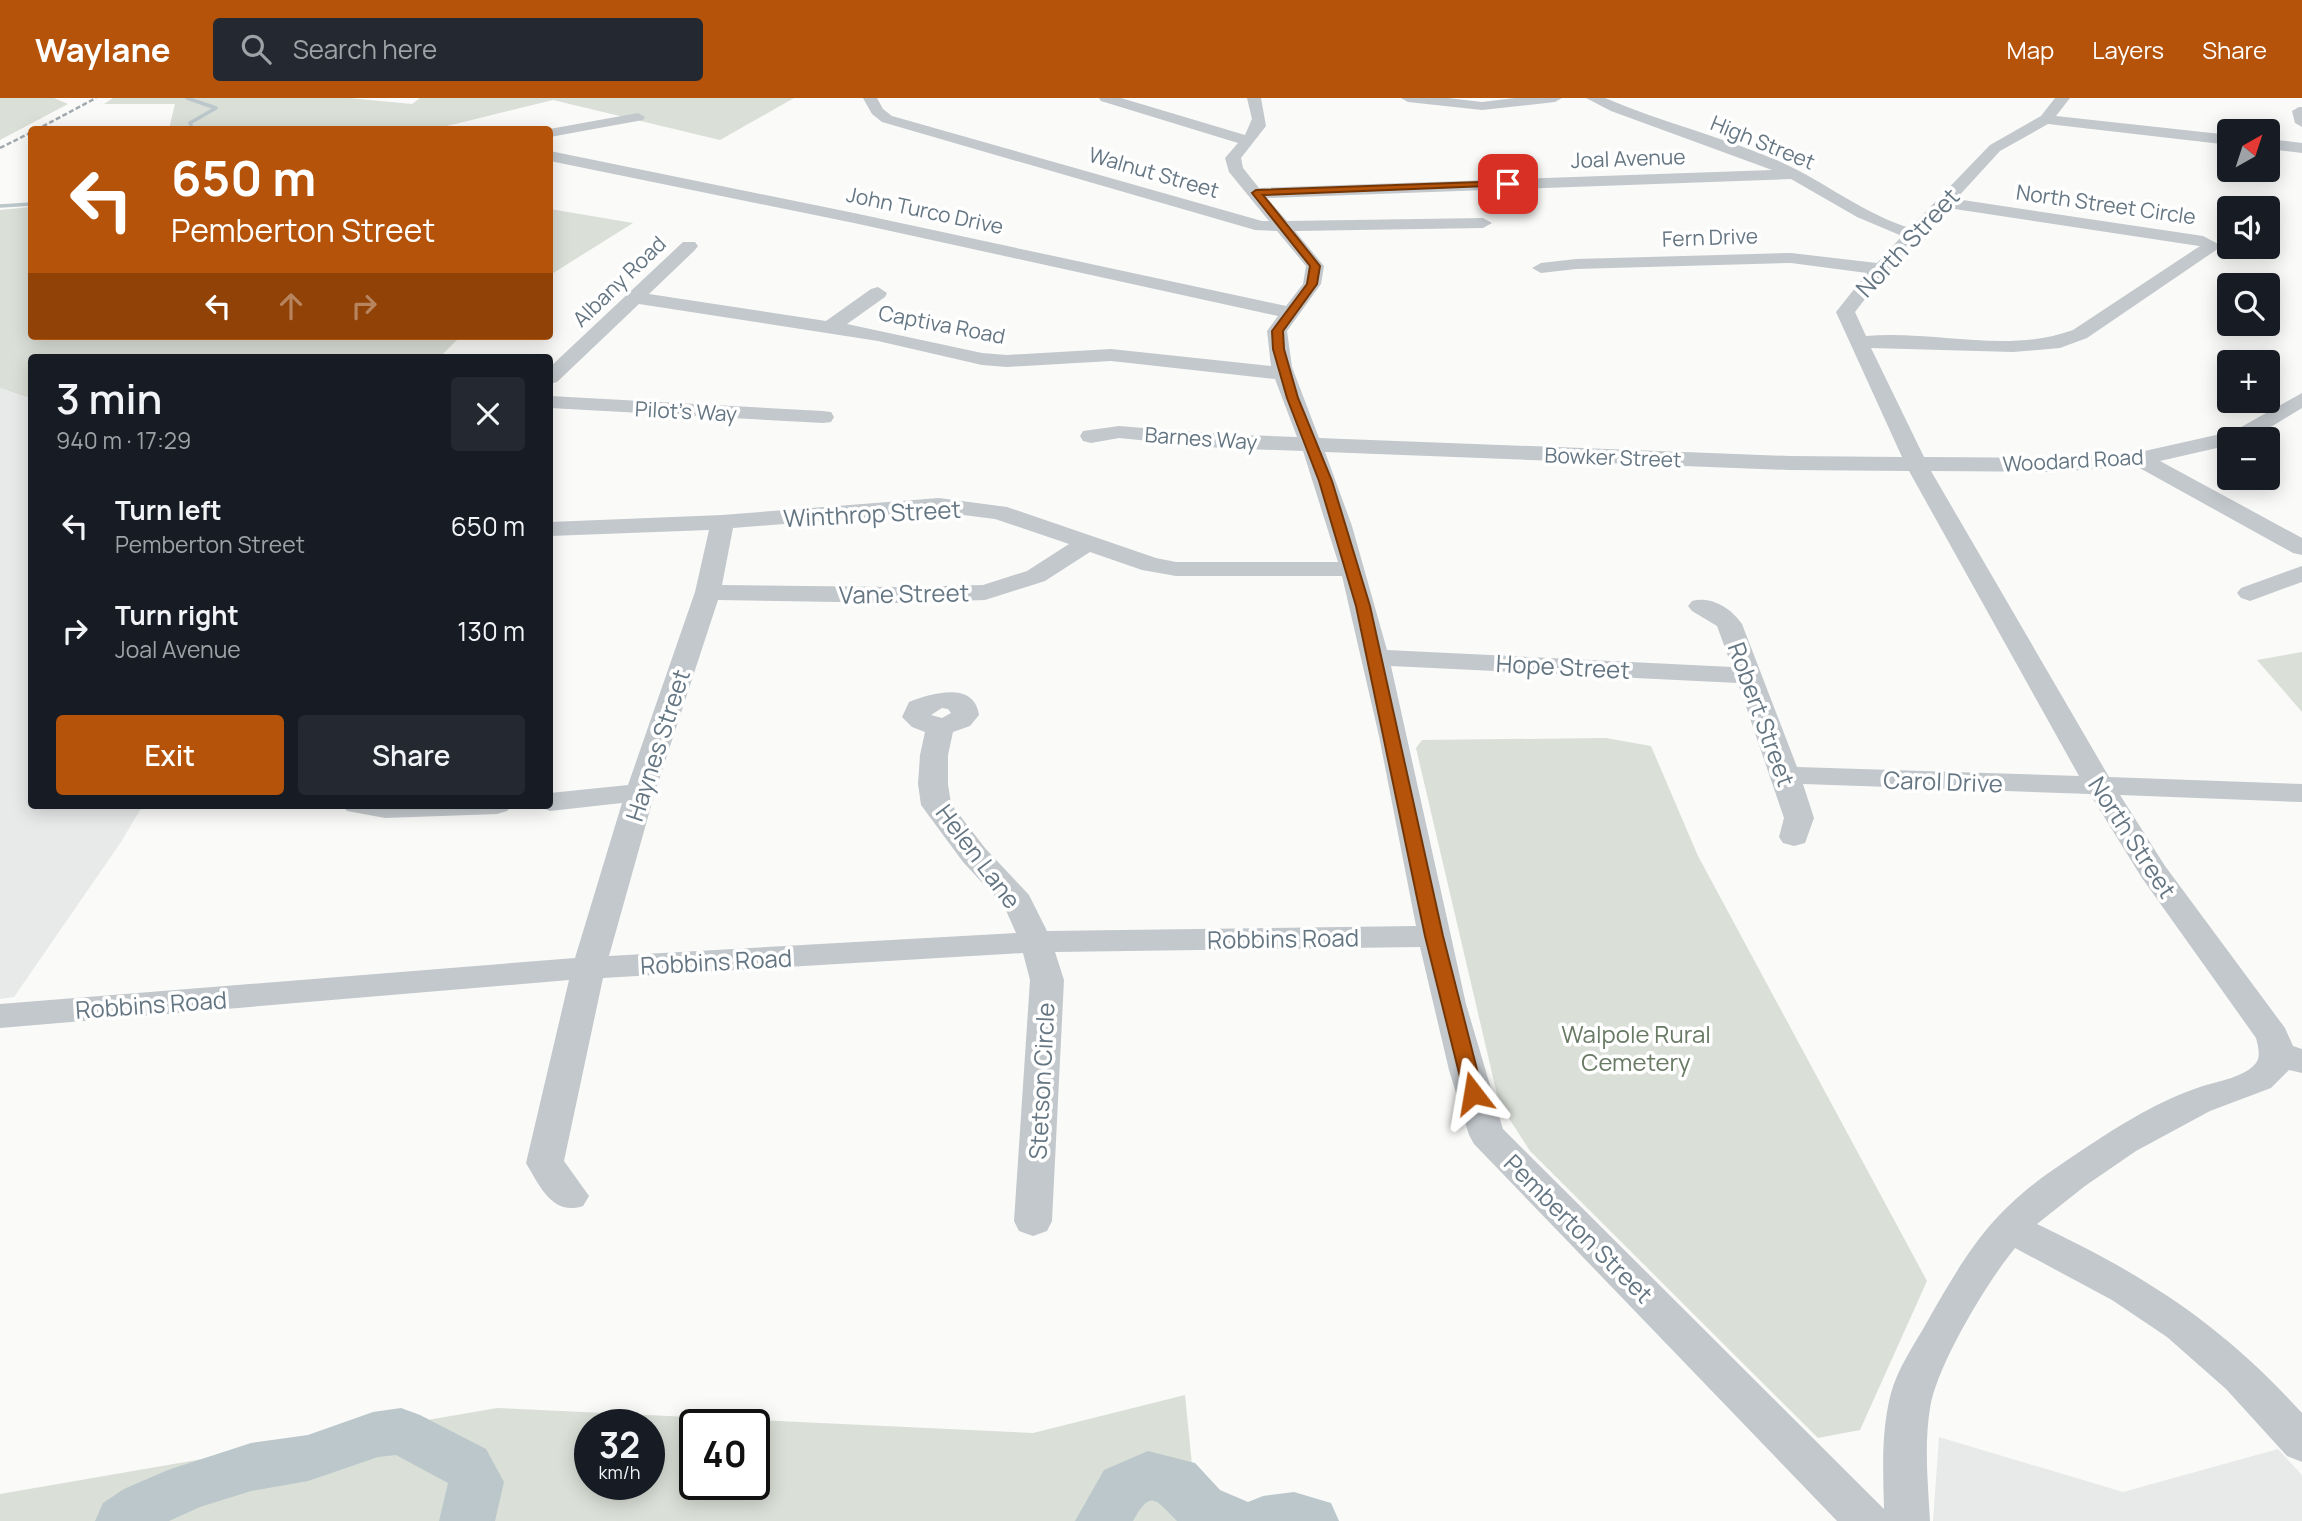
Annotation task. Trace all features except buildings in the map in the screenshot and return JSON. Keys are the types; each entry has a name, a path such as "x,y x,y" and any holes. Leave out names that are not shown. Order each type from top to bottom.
{"street":[{"name":"Walnut Street","path":"870,98 883,117 898,123 1256,225 1284,227 1483,223"},
{"path":"1106,98 1248,141"},
{"name":"Pemberton Street","path":"1254,98 1260,118 1258,135 1248,141 1233,158 1235,169 1315,266 1312,284 1278,331 1284,373 1325,481 1353,569 1376,657 1434,936 1473,1093 1487,1135 1867,1521"},
{"path":"1408,98 1482,106 1555,98"},
{"name":"High Street","path":"1593,98 1667,128 1758,158 1793,174 1883,224 1912,234"},
{"path":"2054,108 2217,138"},
{"name":"North Street","path":"1908,1521 1905,1446 1912,1394 1923,1364 1971,1277 2009,1227 2071,1176 2138,1135 2196,1102 2262,1077 2289,1058 2153,871 2099,786 1916,464 1845,312 1912,234 1995,148 2054,108"},
{"path":"553,131 638,117"},
{"path":"2280,145 2302,148"},
{"name":"John Turco Drive","path":"553,157 895,226 1290,313"},
{"name":"Joal Avenue","path":"1256,193 1793,174"},
{"name":"North Street Circle","path":"1858,343 1878,341 2013,346 2053,344 2080,334 2213,246 2203,241 1944,202"},
{"name":"Albany Road","path":"553,375 689,246"},
{"name":"Fern Drive","path":"1541,268 1576,264 1791,258 1880,270"},
{"path":"831,327 867,298 878,293"},
{"name":"Captiva Road","path":"635,298 831,327 982,359 1007,361 1111,355 1233,370 1284,373"},
{"name":"Woodard Road","path":"1916,464 2055,465 2140,459 2241,436 2302,399"},
{"name":"Pilot's Way","path":"553,402 823,417"},
{"name":"Barnes Way","path":"1091,436 1119,432 1220,441 1311,444"},
{"name":"Bowker Street","path":"1311,444 1522,454 1916,464"},
{"path":"2140,459 2302,548"},
{"name":"Winthrop Street","path":"553,529 722,522 939,505 999,512 1151,565 1176,569 1353,569"},
{"name":"Haynes Street","path":"570,1196 545,1163 589,968 640,792 708,592 722,522"},
{"name":"Vane Street","path":"708,592 898,595 985,592 1036,576 1087,543"},
{"path":"2250,593 2302,573"},
{"name":"Robert Street","path":"1701,606 1722,615 1729,624 1750,676 1799,818 1794,837"},
{"name":"Hope Street","path":"1376,657 1750,676"},
{"name":"Helen Lane","path":"941,726 934,755 933,785 936,805 974,855 1018,902 1036,942"},
{"name":"Carol Drive","path":"1786,775 2302,793"},
{"path":"553,802 640,792"},
{"name":"Robbins Road","path":"0,1016 589,968 1036,942 1434,936"},
{"name":"Stetson Circle","path":"1032,1221 1047,980 1036,942"},
{"path":"2009,1227 2099,1271 2149,1302 2232,1367 2302,1443"}],"shaded area":[{"path":"0,388 28,398 28,809 141,809 121,842 14,997 0,999"},
{"path":"1939,1437 2123,1492 2278,1449 2302,1475 2302,1521 1933,1521"}],"green space":[{"path":"0,98 54,98 68,104 0,140"},
{"path":"113,98 349,98 412,104 420,98 794,98 720,140 553,100 447,126 170,126 175,104 104,104"},
{"path":"28,207 28,340 457,340 443,354 28,354 28,398 0,388 0,210"},
{"path":"553,210 633,223 553,273"},
{"path":"2302,652 2302,712 2257,660"},
{"name":"Walpole Rural Cemetery","path":"1606,738 1651,746 1698,856 1927,1281 1860,1430 1818,1438 1530,1151 1499,1103 1416,748 1422,740"},
{"path":"1185,1395 1196,1505 1193,1521 0,1521 0,1494 497,1408 574,1412 574,1500 665,1500 665,1416 679,1416 679,1500 770,1500 770,1421 1033,1433"}],"waterway":[{"path":"187,98 216,108 190,123 191,126"},
{"path":"0,206 28,204"},
{"path":"123,1521 144,1506 187,1487 251,1467 308,1458 340,1449 373,1435 401,1431 467,1466 477,1482 467,1521"},
{"path":"1103,1521 1123,1487 1148,1475 1176,1480 1207,1512 1233,1521"},
{"path":"1263,1521 1294,1517 1311,1521"}],"railway":[{"path":"44,126 96,98"},
{"path":"0,148 28,134"}],"route":[{"path":"1473,1093 1434,936 1381,679 1363,606 1339,522 1284,373 1279,349 1278,331 1312,284 1315,266 1256,193 1508,184"}]}
